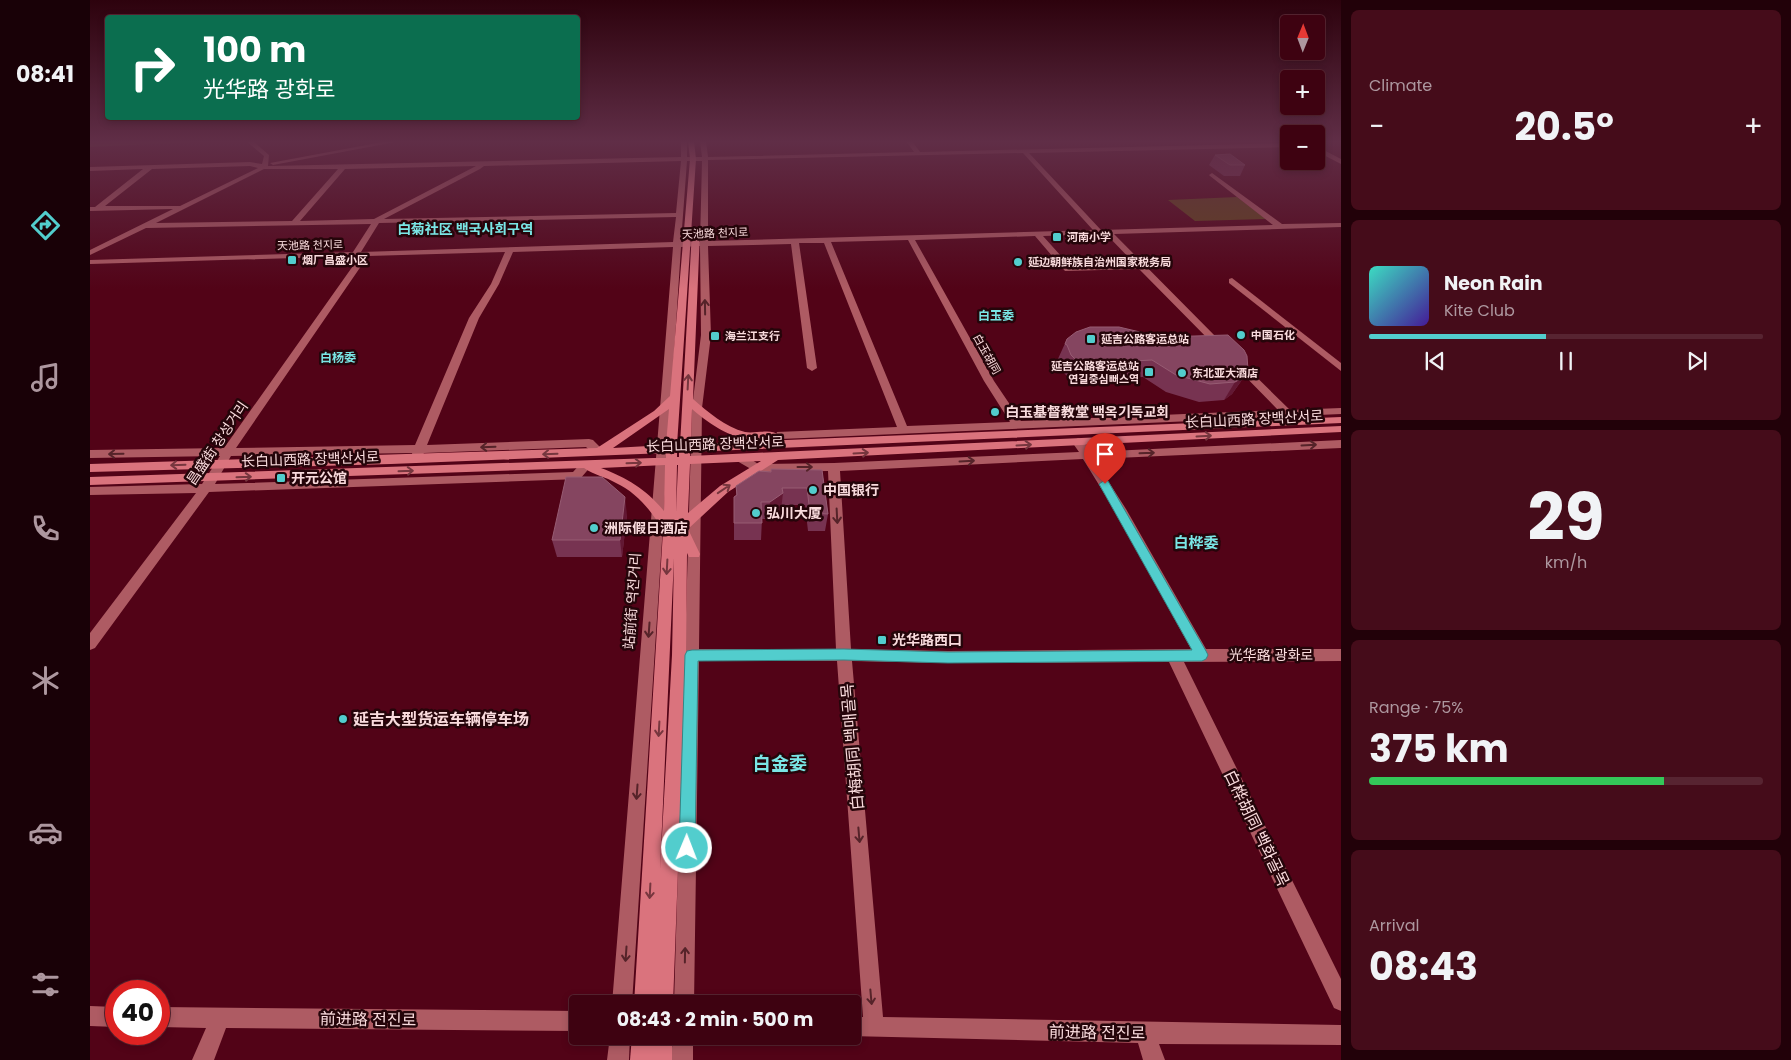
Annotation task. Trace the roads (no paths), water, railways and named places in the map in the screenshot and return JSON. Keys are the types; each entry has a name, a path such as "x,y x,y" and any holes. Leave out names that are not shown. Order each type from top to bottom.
{"main road":[{"name":"站前街 역전거리","path":"645,995 679,454 687,399 694,190"},
{"name":"站前街 역전거리","path":"679,454 676,396 691,245"},
{"path":"599,452 665,408 676,396"},
{"path":"687,399 710,418 735,432 749,436 781,435 810,442"},
{"name":"长白山西路 장백산서로","path":"90,481 586,465 810,442 1341,420"},
{"path":"1086,421 1093,431"},
{"name":"长白山西路 장백산서로","path":"90,468 222,464 418,454 599,452 741,458 778,457 1341,429"},
{"path":"675,530 710,498 756,468 778,457"},
{"path":"586,465 621,480 647,500 659,511 694,554"},
{"name":"站前街 역전거리","path":"664,995 686,655 675,530"},
{"path":"641,1060 642,1045"},
{"path":"661,1060 662,1045"}],"street":[{"path":"94,209 119,190"},
{"path":"90,253 215,190"},
{"path":"294,223 322,190"},
{"path":"376,221 384,215 433,190"},
{"name":"站前街 역전거리","path":"623,995 659,511 697,408 706,335 691,245 680,215 687,190"},
{"name":"站前街 역전거리","path":"684,995 686,655 696,512 665,408 673,334 691,245 694,190"},
{"path":"1063,190 1141,266 1295,422"},
{"path":"1233,190 1281,227"},
{"path":"94,209 182,207"},
{"path":"144,226 680,215"},
{"name":"昌盛街 창성거리","path":"90,644 213,478 228,451 360,255 376,221"},
{"name":"天池路 천지로","path":"90,262 1341,225"},
{"path":"1038,234 1068,269 1141,266"},
{"name":"白玉胡同","path":"911,238 989,381 1018,425"},
{"path":"827,241 904,431"},
{"path":"795,242 812,368"},
{"path":"418,454 474,318 495,284 508,251"},
{"path":"1232,281 1341,368"},
{"path":"781,435 1341,410"},
{"path":"1078,442 1122,512 1202,655"},
{"path":"741,458 756,468 834,467 1341,444"},
{"name":"长白山西路 장백산서로","path":"90,454 228,451 418,454"},
{"name":"长白山西路 장백산서로","path":"90,491 576,476 586,465"},
{"name":"白梅胡同 백매골목","path":"834,467 844,655 874,1027"},
{"name":"光华路 광화로","path":"686,655 948,657 1341,655"},
{"name":"白桦胡同 백화골목","path":"1173,655 1341,1001"},
{"path":"90,1016 105,1017"},
{"name":"前进路 전진로","path":"170,1017 569,1021"},
{"path":"203,1060 220,1018"},
{"name":"前进路 전진로","path":"861,1027 1145,1034 1341,1035"},
{"path":"1145,1034 1154,1060"},
{"path":"618,1060 619,1045"},
{"path":"682,1060 683,1045"}],"place":[{"name":"河南小学","path":"1057,237"},
{"name":"烟厂昌盛小区","path":"292,260"},
{"name":"延边朝鲜族自治州国家税务局","path":"1018,262"},
{"name":"中国石化","path":"1241,335"},
{"name":"海兰江支行","path":"715,336"},
{"name":"延吉公路客运总站","path":"1091,339"},
{"name":"延吉公路客运总站 연길중심뻐스역","path":"1149,372"},
{"name":"东北亚大酒店","path":"1182,373"},
{"name":"白玉基督教堂 백옥기독교회","path":"995,412"},
{"name":"开元公馆","path":"281,478"},
{"name":"中国银行","path":"813,490"},
{"name":"弘川大厦","path":"756,513"},
{"name":"洲际假日酒店","path":"594,528"},
{"name":"光华路西口","path":"882,640"},
{"name":"延吉大型货运车辆停车场","path":"343,719"}],"district":[{"name":"白菊社区 백국사회구역","path":"465,229"},
{"name":"白玉委","path":"996,316"},
{"name":"白杨委","path":"338,358"},
{"name":"白桦委","path":"1196,543"},
{"name":"白金委","path":"780,764"}]}
